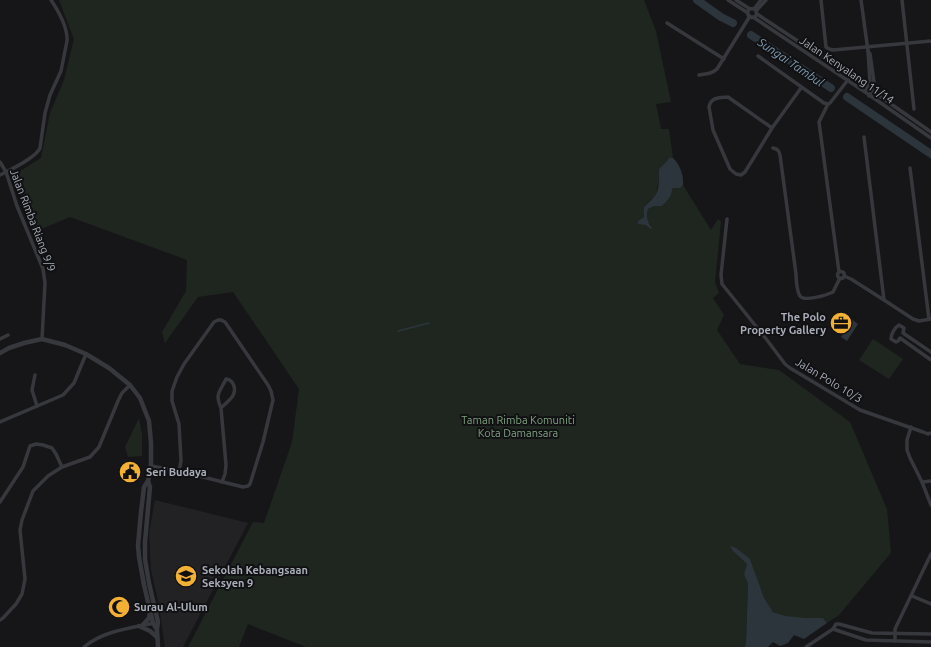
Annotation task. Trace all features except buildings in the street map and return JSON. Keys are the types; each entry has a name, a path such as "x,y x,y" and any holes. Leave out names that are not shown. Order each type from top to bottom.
{"street":[{"path":"0,175 30,158 38,152 40,148 47,104 63,65 67,36 66,28 51,0"},
{"name":"Jalan Kenyalang 11/14","path":"728,0 931,138"},
{"name":"Jalan Kenyalang 11/14","path":"736,0 851,76 931,132"},
{"path":"699,75 715,72 761,0"},
{"path":"750,16 748,11 754,11 766,0"},
{"path":"821,0 826,47 829,50 868,49 931,41"},
{"path":"862,0 868,49 870,82 865,92"},
{"path":"902,0 914,109"},
{"path":"667,23 724,59"},
{"path":"868,49 874,82 869,96"},
{"path":"758,56 801,88 828,104"},
{"path":"840,278 838,276 839,272 819,122 828,104 851,76"},
{"path":"772,128 728,97 715,98 710,103 709,107 713,130 730,169 736,174 741,175 745,172 772,128 801,88"},
{"path":"864,137 884,300"},
{"path":"773,148 780,151 798,292 800,296 802,298 812,298 824,296 833,292 840,278 843,278 844,276"},
{"name":"Jalan Rimba Riang 9/9","path":"0,162 6,172 17,206 44,269 45,283 43,336"},
{"path":"839,272 844,273 844,276 913,319 919,321 930,319 910,168"},
{"name":"Jalan Polo 10/3","path":"727,219 721,275 722,284 767,340 784,364 860,410 928,434 931,433"},
{"path":"151,466 179,471 243,487 250,484 263,442 273,400 268,385 225,322 221,320 214,322 184,364 177,376 172,391 172,401 179,424 181,460 179,471"},
{"path":"898,325 901,325 904,328 900,338 896,342 892,340 891,337 898,325"},
{"path":"903,333 931,352"},
{"path":"0,340 8,335"},
{"path":"0,353 9,348 43,336 86,354 109,368 130,385 140,398 149,421 152,443 151,466 148,481 144,487 141,512 138,545 139,560 150,611 156,623"},
{"path":"900,338 931,360"},
{"path":"0,422 62,395 74,383 86,354"},
{"path":"35,375 32,390 38,406"},
{"path":"221,408 234,394 234,385 232,381 228,379 224,381 217,396 217,400 221,408 226,465 222,482"},
{"path":"0,620 16,604 22,594 25,579 20,530 22,520 33,491 48,476 62,467 90,457 99,447 122,393 130,385"},
{"path":"911,427 907,440 907,450 931,505"},
{"path":"0,502 23,467 30,446 36,444 52,448 62,467"},
{"path":"148,481 150,487 147,512 145,559 156,623 158,647"},
{"path":"922,482 931,481"},
{"path":"141,512 147,512"},
{"path":"895,641 895,628 912,596 931,554"},
{"path":"912,596 931,604"},
{"path":"141,626 149,618 150,611"},
{"path":"84,647 110,633 156,623"},
{"path":"806,647 833,629 836,624 872,633 931,634"},
{"path":"141,626 157,637"},
{"path":"833,629 866,640 931,642"}],"shaded area":[{"path":"669,158 673,158 680,167 683,185 680,188 672,189 670,196 662,206 654,206 648,209 647,218 651,229 646,225 638,224 638,221 644,217 644,207 657,193 659,185 659,170"},
{"path":"850,318 858,324 847,341 841,337 848,325 847,320"},
{"name":"Sekolah Kebangsaan Seksyen 9","path":"155,500 248,523 183,647 165,647 159,606 151,570 149,534"},
{"path":"730,546 736,548 750,559 764,598 773,612 785,616 823,618 827,623 804,639 794,635 788,643 780,646 773,642 768,647 745,647 748,584 744,574 747,564 733,551"}],"green space":[{"name":"Taman Rimba Komuniti Kota Damansara","path":"59,0 644,0 656,31 671,102 656,104 661,129 669,129 673,158 669,158 658,172 659,179 656,195 644,206 644,217 638,221 652,226 648,222 647,218 648,209 654,206 671,189 680,188 683,185 711,230 718,219 721,222 715,282 719,293 713,298 724,315 717,330 740,364 779,370 850,422 887,509 891,553 839,615 827,623 823,618 792,617 779,615 774,612 766,603 750,559 733,551 747,564 744,574 748,584 745,647 306,647 248,624 239,647 188,647 253,522 264,523 292,442 299,389 233,292 198,297 165,343 162,332 186,291 187,260 70,217 34,232 14,175 41,158 50,113 64,80 74,39"},
{"path":"873,339 903,359 889,379 859,360"},
{"path":"139,418 142,434 142,456 128,457 125,447"}],"waterway":[{"name":"Sungai Tambul","path":"697,0 721,17 733,23"},
{"name":"Sungai Tambul","path":"751,35 831,88"},
{"name":"Sungai Tambul","path":"847,97 931,154"},
{"path":"398,331 429,323"}],"place":[{"name":"The Polo Property Gallery","path":"841,323"},
{"name":"Seri Budaya","path":"130,472"},
{"name":"Sekolah Kebangsaan Seksyen 9","path":"186,576"},
{"name":"Surau Al-Ulum","path":"119,607"}]}
